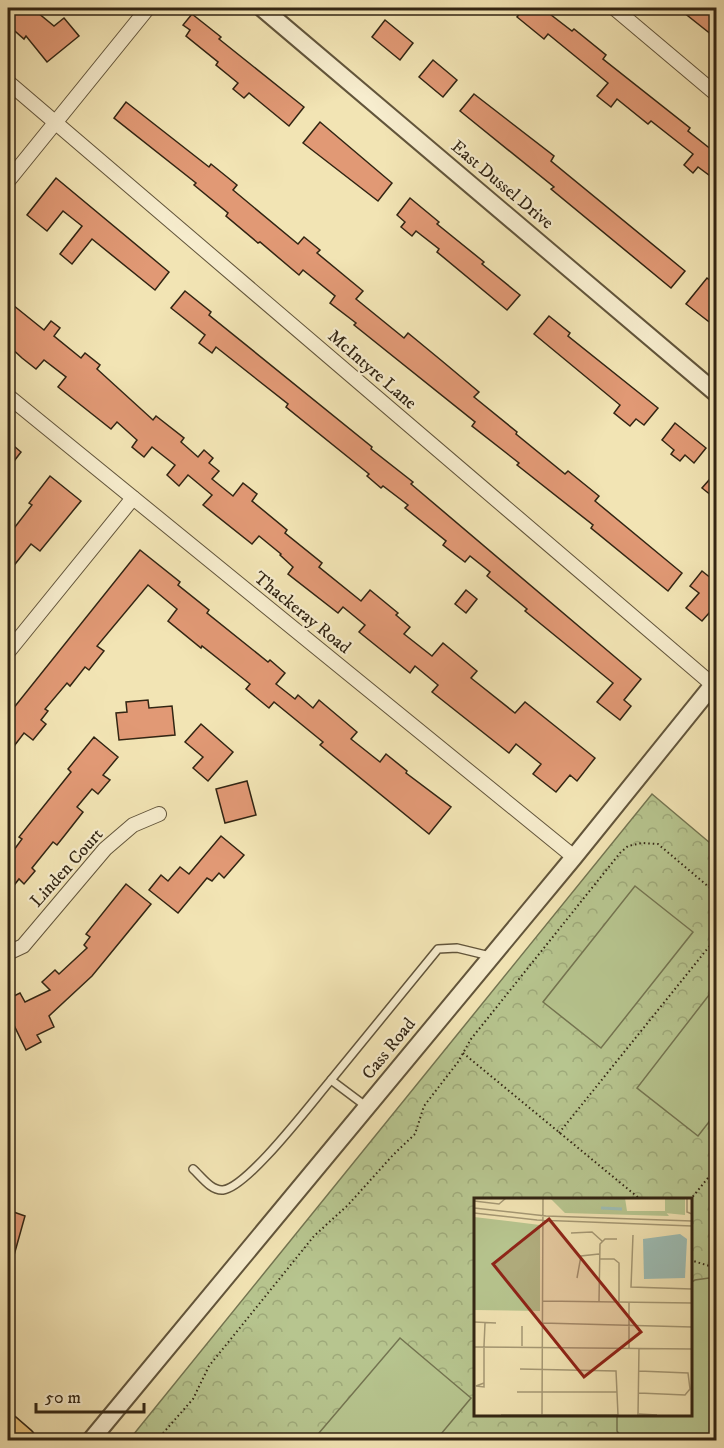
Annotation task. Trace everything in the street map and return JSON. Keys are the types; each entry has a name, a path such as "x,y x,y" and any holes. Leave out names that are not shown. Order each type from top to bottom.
{"highway":[{"path":"8,1427 23,1440"}],"street":[{"path":"8,181 148,8"},
{"name":"East Dussel Drive","path":"262,8 717,393"},
{"path":"614,8 717,94"},
{"name":"McIntyre Lane","path":"8,82 715,683"},
{"name":"Thackeray Road","path":"8,396 574,857"},
{"path":"8,652 133,498"},
{"name":"Cass Road","path":"91,1440 574,857 715,683"},
{"name":"Linden Court","path":"8,952 23,946 105,849 133,825 159,814"}],"lane":[{"path":"193,1169 214,1189 223,1190 233,1186 264,1160 438,950 448,947 457,948 490,956"},
{"path":"331,1080 367,1107"}],"path":[{"path":"157,1440 193,1399 209,1366 314,1236 348,1205 393,1155 416,1134 424,1106 471,1039 628,846 642,843 658,844 717,893"},
{"path":"559,1133 717,938"},
{"path":"463,1053 639,1198"},
{"path":"691,1199 717,1168"},
{"path":"691,1260 717,1268"}],"green space":[{"path":"652,794 716,848 716,1440 129,1440"},
{"path":"635,886 693,932 601,1048 543,1002"},
{"path":"716,986 716,1113 698,1136 637,1088"},
{"path":"709,1278 716,1280 716,1440 623,1440 617,1431 617,1415 691,1415 691,1282"},
{"path":"400,1338 471,1398 436,1440 313,1440"}],"building":[{"path":"8,8 32,8 54,26 64,18 79,36 47,62 26,36 24,39 8,25"},
{"path":"524,8 542,8 572,31 574,29 606,55 603,59 690,128 688,131 717,154 717,181 698,167 693,173 684,165 693,154 651,121 648,124 617,99 611,107 597,96 608,83 548,34 544,39 517,17"},
{"path":"678,8 717,8 717,39"},
{"path":"192,14 221,37 219,39 304,107 289,126 249,93 244,98 233,89 238,83 216,65 218,62 186,36 190,30 183,25"},
{"path":"385,20 413,43 400,60 372,37"},
{"path":"433,60 457,80 443,97 419,77"},
{"path":"474,94 554,156 551,161 685,271 671,288 551,189 554,187 460,111"},
{"path":"126,102 209,167 211,164 237,185 233,190 298,244 304,237 320,250 317,253 363,291 356,299 404,338 408,333 479,392 474,397 517,432 516,434 565,474 568,471 599,496 595,501 682,573 668,591 591,528 593,525 472,426 475,422 354,325 356,323 330,303 335,296 303,270 299,275 260,242 258,243 226,216 228,213 194,185 196,183 114,118"},
{"path":"320,122 392,183 378,201 303,143"},
{"path":"56,178 169,272 155,290 92,239 72,264 60,254 82,226 63,211 47,231 27,215"},
{"path":"410,198 439,222 437,224 484,262 482,264 520,295 507,310 437,252 439,249 416,231 412,236 401,227 405,222 397,215"},
{"path":"707,278 717,286 717,328 686,304"},
{"path":"185,291 211,312 209,315 372,447 371,449 413,482 411,484 641,679 624,700 631,706 620,720 597,702 613,683 525,611 527,609 487,576 490,572 470,556 465,562 443,545 446,541 405,508 408,505 383,486 381,488 367,476 369,474 286,407 288,404 216,347 212,353 199,343 205,335 171,308"},
{"path":"8,301 44,330 51,321 60,328 54,336 81,358 85,353 100,365 97,369 153,420 156,416 184,438 181,442 198,457 204,450 213,458 209,463 219,471 212,479 233,496 243,483 257,494 252,501 287,530 285,533 322,563 319,567 361,601 370,590 398,613 396,615 410,627 404,634 432,656 443,643 477,671 471,678 515,713 525,702 595,758 577,781 570,775 556,792 533,774 541,764 516,744 509,753 432,692 438,685 415,666 410,673 359,632 365,625 343,607 338,613 288,574 293,567 259,536 252,544 203,505 212,495 188,475 179,486 167,475 175,465 152,447 144,457 132,447 137,440 117,422 111,429 58,387 66,377 44,360 36,369 22,358 8,345"},
{"path":"549,316 570,333 568,336 658,408 644,425 636,419 630,426 614,413 620,405 534,334"},
{"path":"675,423 706,448 694,463 685,455 680,461 671,454 674,450 662,440"},
{"path":"8,441 21,452 8,469"},
{"path":"717,471 717,500 702,488"},
{"path":"50,476 81,501 40,551 31,544 8,573 8,536 32,505 29,503"},
{"path":"140,550 180,582 178,585 209,610 207,613 285,673 276,684 295,699 298,695 313,708 319,700 357,732 351,739 380,762 386,754 407,771 406,773 451,807 429,834 320,745 323,742 274,702 269,708 246,689 250,684 168,621 177,609 148,585 97,646 104,651 89,670 85,667 70,686 67,683 45,709 48,711 41,720 46,724 33,740 24,733 8,754 8,715"},
{"path":"702,571 717,583 717,604 702,621 686,608 699,593 690,586"},
{"path":"466,590 477,599 466,613 455,604"},
{"path":"148,700 149,708 172,706 175,735 119,740 116,713 127,712 126,702"},
{"path":"201,724 233,752 208,781 193,768 203,757 185,742"},
{"path":"94,737 118,757 103,775 110,780 98,794 92,789 77,807 83,812 57,845 53,842 32,868 35,871 24,884 19,879 8,893 8,858 22,839 19,837 71,772 68,769"},
{"path":"247,781 256,815 225,823 216,789"},
{"path":"221,836 244,855 224,878 219,873 212,881 207,878 178,913 149,890 161,875 168,881 180,867 189,874"},
{"path":"126,884 151,904 92,976 49,1016 54,1027 37,1035 41,1042 26,1050 8,1013 8,999 20,993 25,1002 50,990 42,982 55,970 59,974 87,948 84,945 90,937 86,934"},
{"path":"8,1210 25,1216 11,1266 8,1265"}]}
